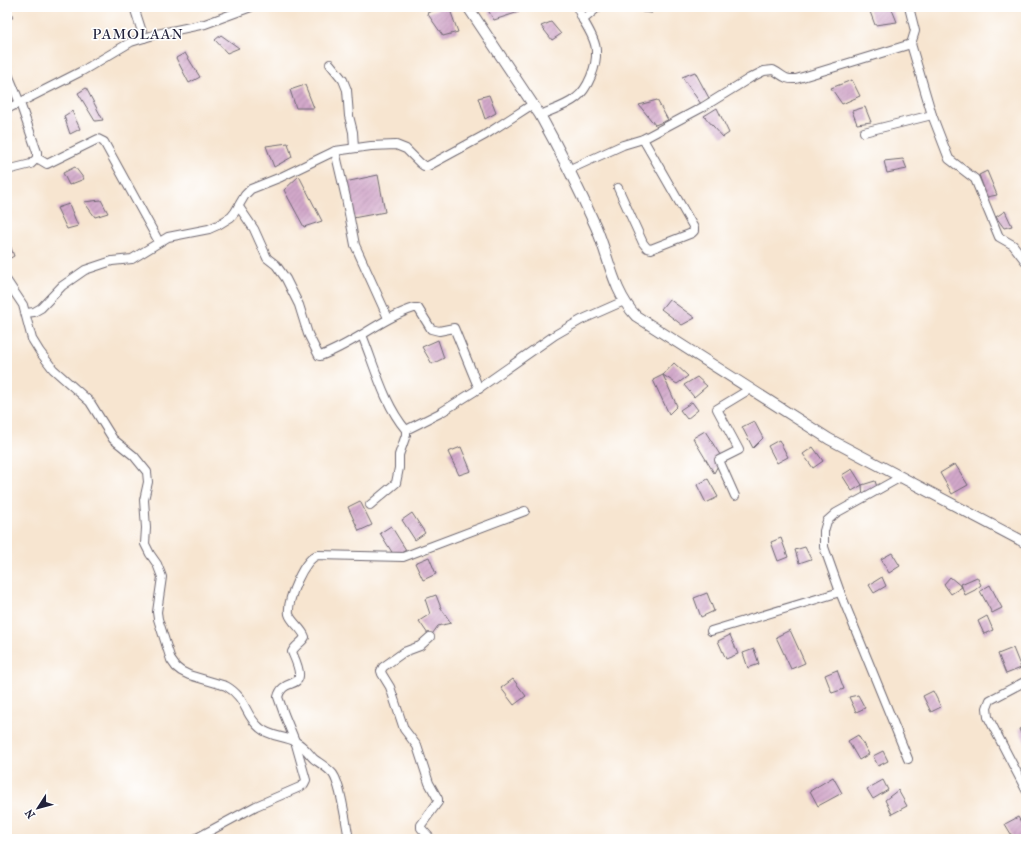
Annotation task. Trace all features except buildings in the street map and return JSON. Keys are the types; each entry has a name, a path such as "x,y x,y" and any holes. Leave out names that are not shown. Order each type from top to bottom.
{"street":[{"path":"134,7 144,38"},
{"path":"7,109 82,71 131,42 205,24 251,7"},
{"path":"468,7 540,115 596,228 618,289 629,308 639,318 830,439 1026,543"},
{"path":"540,115 570,103 582,93 594,66 596,50 591,35 577,7"},
{"path":"583,20 598,7"},
{"path":"909,7 915,31 911,44 932,115 949,159 974,179 999,237 1014,245 1026,262"},
{"path":"568,170 623,145 643,139 703,108 750,78 764,71 773,70 790,80 796,79 911,44"},
{"path":"330,64 343,80 346,90 354,148"},
{"path":"7,72 20,103 37,152 37,158 31,164 7,170"},
{"path":"26,313 34,312 41,308 62,286 85,270 112,261 132,259 175,234 209,229 225,221 231,217 239,207 245,195 251,189 282,177 335,151 396,145 406,149 424,166 428,166 485,135 533,104"},
{"path":"864,132 932,115"},
{"path":"37,158 47,164 98,139 102,140 159,242"},
{"path":"618,188 643,244 647,248 651,250 694,231 694,228 643,139"},
{"path":"335,151 355,245 388,318"},
{"path":"239,207 254,229 267,258 276,265 286,279 298,305 317,355 320,356 330,353 388,318 414,308 418,308 431,329 439,330 454,328 479,388"},
{"path":"7,281 23,305 32,339 52,369 90,402 113,439 134,456 147,472 148,482 144,500 146,528 145,544 157,562 160,571 162,586 158,619 171,660 181,671 226,686 233,690 242,699 252,718 261,729 276,736 295,741 305,748 313,758 326,767 335,777 341,798 349,839"},
{"path":"406,430 440,413 479,388 554,335 581,320 624,301"},
{"path":"362,335 385,395 398,420 406,430 406,436 399,455 399,468 396,483 370,505"},
{"path":"735,496 719,460 739,450 717,409 750,389"},
{"path":"901,477 836,513 827,521 824,531 824,547 840,592 908,759"},
{"path":"195,839 256,806 300,787 306,780 295,741 278,696 283,686 292,684 298,680 299,676 292,652 294,648 304,640 305,637 291,619 289,614 292,592 308,563 314,556 403,557 525,511"},
{"path":"711,631 840,592"},
{"path":"430,637 420,646 404,652 383,667 381,671 390,686 404,729 417,746 429,782 438,799 438,802 421,825 421,828 431,839"},
{"path":"1026,681 990,700 987,708 988,717 1026,790"}],"district":[{"name":"PAMOLAAN","path":"138,34"}]}
